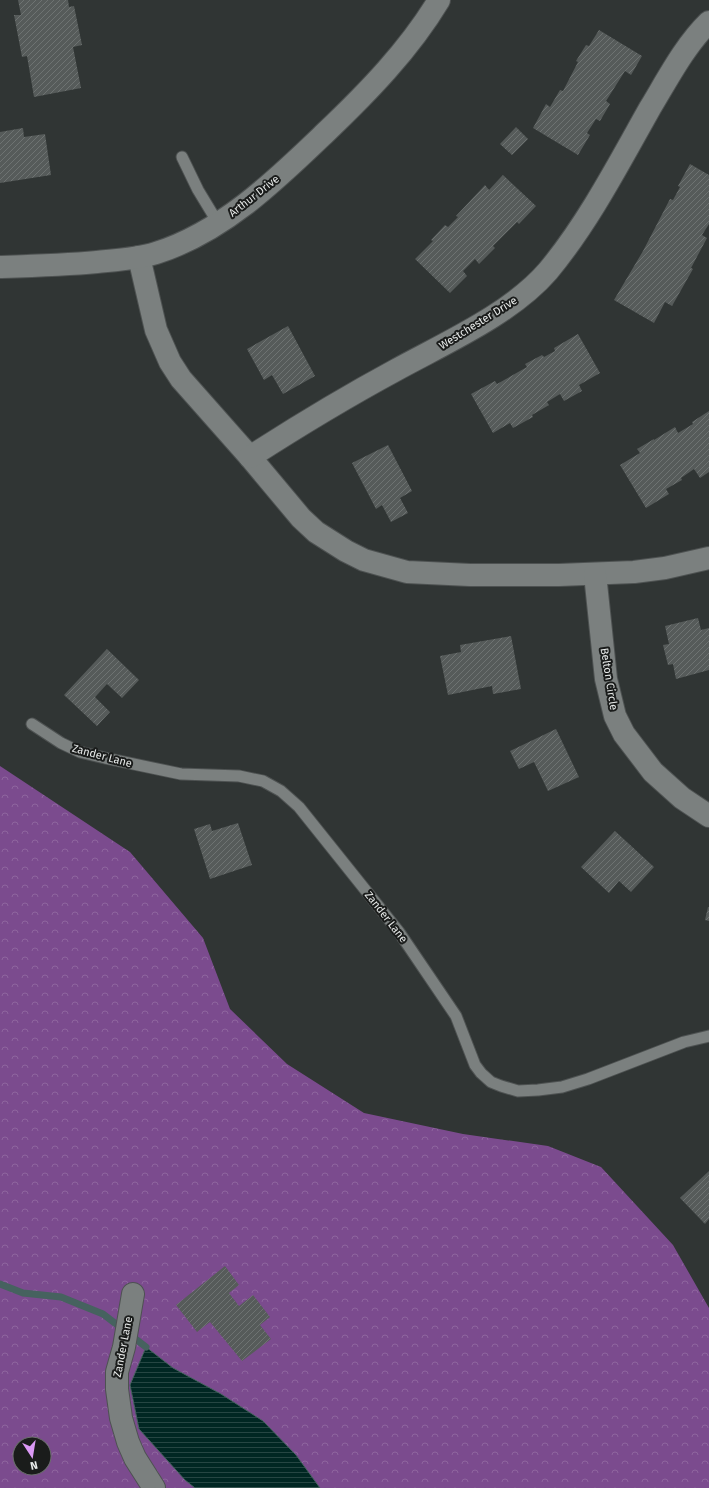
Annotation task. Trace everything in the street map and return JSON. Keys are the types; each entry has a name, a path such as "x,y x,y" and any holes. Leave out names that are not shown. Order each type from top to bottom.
{"street":[{"name":"Arthur Drive","path":"0,267 84,263 139,257 173,247 218,223 246,204 268,186 358,101 414,37 439,0"},
{"name":"Westchester Drive","path":"250,457 338,402 456,338 496,314 535,284 547,271 575,234 617,166 659,93 694,38 709,22"},
{"path":"139,257 156,330 170,362 186,385 250,457 283,497 316,532 346,551 364,560 407,572 433,574 595,574 634,572 665,568 709,558"},
{"name":"Belton Circle","path":"595,574 606,679 615,716 624,734 652,772 682,798 709,816"},
{"name":"Zander Lane","path":"133,1294 124,1347 117,1372 117,1389 121,1418 128,1442 135,1458 154,1488"}],"lane":[{"path":"182,157 198,190 218,223"},
{"name":"Zander Lane","path":"32,724 61,744 80,752 147,768 181,774 239,776 254,779 274,786 281,791 299,807 399,932 456,1016 474,1065 491,1082 518,1091 538,1090 562,1086 588,1079 684,1042 709,1036"}],"green space":[{"path":"0,766 130,852 203,938 230,1009 287,1064 364,1113 463,1134 548,1146 601,1167 673,1245 709,1308 709,1488 0,1488"}],"water":[{"path":"146,1347 173,1368 221,1394 263,1421 296,1455 320,1488 195,1488 185,1480 139,1429 130,1385"}],"building":[{"path":"18,0 68,0 69,7 74,6 82,45 73,47 81,88 34,97 27,56 22,57 14,15 21,15"},
{"path":"599,30 642,56 631,75 625,71 606,101 610,104 600,121 596,119 587,133 590,135 578,155 533,128 546,104 550,107 560,90 563,91 578,62 576,61 586,45 589,46"},
{"path":"516,127 528,139 512,155 500,144"},
{"path":"23,128 24,137 45,134 51,175 0,183 0,132"},
{"path":"690,164 709,175 709,224 702,235 707,238 691,268 693,269 672,306 665,302 654,323 614,300 643,251 670,199 673,200 680,187 678,186"},
{"path":"503,175 536,206 519,224 517,222 493,246 495,248 479,264 475,259 463,271 467,276 450,293 415,259 433,241 431,240 445,225 448,227 458,217 456,216 485,185 489,190"},
{"path":"288,326 315,376 283,394 272,375 264,380 247,349"},
{"path":"578,334 600,373 579,385 582,391 564,401 560,394 547,402 549,405 532,415 533,417 513,428 510,423 493,433 471,394 495,381 497,384 527,367 525,364 542,355 544,357 555,351 554,348"},
{"path":"709,411 709,472 700,478 694,469 681,478 682,480 666,489 669,494 646,508 620,465 640,453 637,449 675,427 678,433 693,424 692,422"},
{"path":"388,445 412,491 400,498 408,513 391,522 382,505 376,509 352,463"},
{"path":"698,618 701,630 709,628 709,670 676,679 673,664 668,665 663,645 669,644 665,626"},
{"path":"511,636 521,689 493,694 492,686 448,695 440,656 461,652 460,645"},
{"path":"107,649 139,680 122,698 107,684 95,697 110,712 97,726 64,695"},
{"path":"556,729 579,777 548,791 534,762 519,769 510,751"},
{"path":"238,823 252,865 210,879 194,829 210,824 212,831"},
{"path":"615,831 654,867 631,892 619,881 609,893 581,867"},
{"path":"709,907 709,921 705,920"},
{"path":"709,1171 709,1219 705,1224 680,1198"},
{"path":"225,1266 239,1285 229,1293 239,1306 253,1295 270,1317 260,1325 271,1339 242,1361 210,1322 197,1332 176,1305"}],"waterway":[{"path":"0,1284 23,1293 61,1297 103,1314 146,1347"}]}
